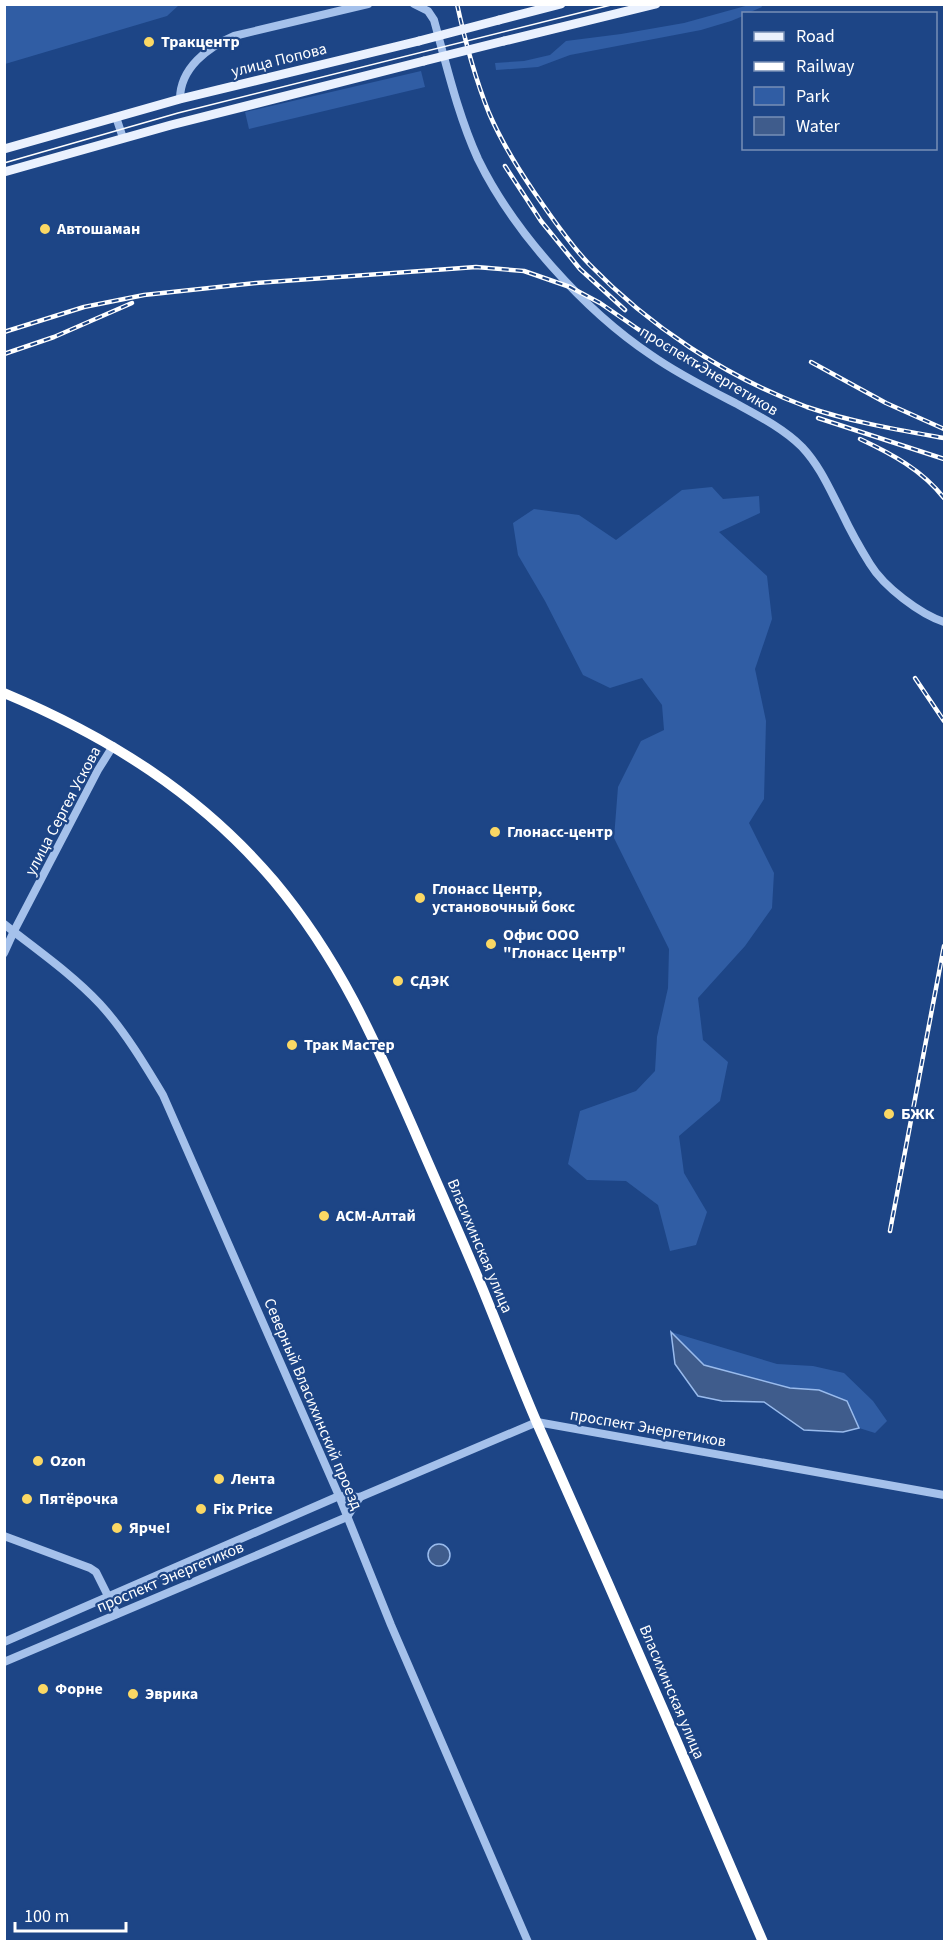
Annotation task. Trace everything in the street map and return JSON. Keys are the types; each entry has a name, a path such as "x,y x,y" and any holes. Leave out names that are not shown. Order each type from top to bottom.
{"highway":[{"name":"Власихинская улица","path":"4,693 46,711 113,746 163,778 213,818 274,882 309,926 333,963 360,1009 382,1058 482,1287 537,1422 764,1941"}],"main road":[{"name":"улица Попова","path":"4,149 180,99 561,4"},
{"path":"4,172 182,122 656,4"}],"street":[{"path":"180,99 180,88 189,70 201,55 216,44 234,36 368,4"},
{"name":"проспект Энергетиков","path":"414,4 428,12 434,20 462,116 478,158 496,193 563,278 596,312 650,355 763,418 800,446 829,485 871,566 896,592 917,609 945,622"},
{"path":"116,117 123,138"},
{"name":"улица Сергея Ускова","path":"4,953 113,746"},
{"name":"Северный Власихинский проезд","path":"4,924 63,970 98,1002 163,1095 339,1496 391,1625 528,1941"},
{"path":"339,1496 360,1497 537,1422"},
{"name":"проспект Энергетиков","path":"537,1422 945,1496"},
{"name":"проспект Энергетиков","path":"4,1642 339,1496"},
{"path":"347,1517 360,1497"},
{"name":"проспект Энергетиков","path":"4,1662 347,1517"},
{"path":"4,1536 90,1568 99,1576 117,1614"}],"green space":[{"path":"5,4 179,5 167,16 5,64"},
{"path":"749,5 761,5 762,7 750,12 742,12 742,16 701,30 570,55 538,67 496,70 495,63 524,61 550,55 566,41 684,23"},
{"path":"421,71 425,87 249,129 245,112"},
{"path":"712,487 723,499 759,496 760,513 719,532 767,576 772,619 755,669 766,721 764,799 749,823 774,873 772,908 745,946 698,998 703,1040 728,1062 720,1101 679,1136 684,1173 707,1212 696,1245 670,1251 658,1205 626,1181 587,1180 568,1164 580,1111 636,1091 655,1071 657,1037 668,988 669,949 614,838 618,787 641,741 664,730 662,705 642,678 610,688 583,675 545,601 518,555 513,523 534,509 579,515 616,540 682,490"},
{"path":"671,1332 777,1364 813,1366 844,1373 873,1401 887,1421 875,1433 859,1428 846,1401 819,1390 790,1388 703,1365"}],"water":[{"path":"671,1332 704,1365 790,1388 819,1390 847,1401 859,1428 843,1432 804,1430 764,1402 722,1401 698,1396 675,1364"},
{"path":"435,1544 443,1544 450,1551 450,1559 443,1566 435,1566 428,1559 428,1551"}],"tram line":[{"path":"4,163 178,113 615,4"}],"railway":[{"path":"457,4 479,86 504,144 567,238 612,287 690,348 747,381 777,395 841,417 944,438"},
{"path":"505,166 541,221 580,269 625,310"},
{"path":"4,332 84,307 144,295 256,283 476,267 524,271 570,287 600,303 680,358 727,380"},
{"path":"4,354 54,337 132,303"},
{"path":"811,362 886,403 944,429"},
{"path":"818,418 944,459"},
{"path":"860,439 916,471 944,498"},
{"path":"915,678 944,721"},
{"path":"890,1231 944,946"}],"place":[{"name":"Тракцентр","path":"149,42"},
{"name":"Автошаман","path":"45,229"},
{"name":"Глонасс-центр","path":"495,832"},
{"name":"Глонасс Центр, установочный бокс","path":"420,898"},
{"name":"Офис ООО \"Глонасс Центр\"","path":"491,944"},
{"name":"СДЭК","path":"398,981"},
{"name":"Трак Мастер","path":"292,1045"},
{"name":"БЖК","path":"889,1114"},
{"name":"АСМ-Алтай","path":"324,1216"},
{"name":"Ozon","path":"38,1461"},
{"name":"Лента","path":"219,1479"},
{"name":"Пятёрочка","path":"27,1499"},
{"name":"Fix Price","path":"201,1509"},
{"name":"Ярче!","path":"117,1528"},
{"name":"Форне","path":"43,1689"},
{"name":"Эврика","path":"133,1694"}]}
